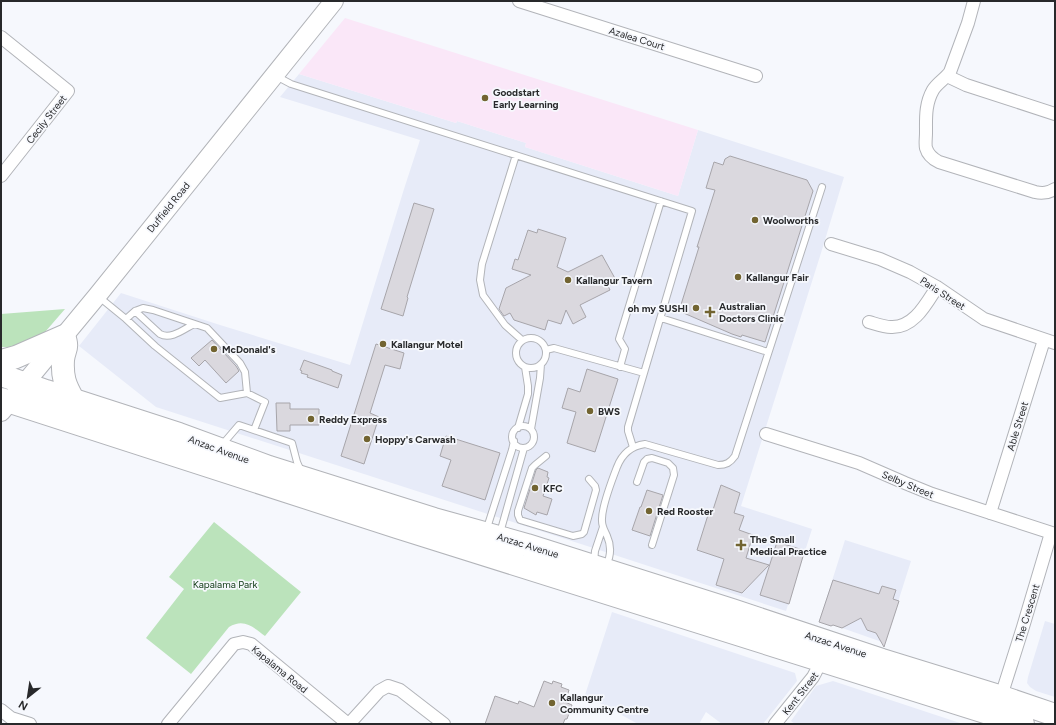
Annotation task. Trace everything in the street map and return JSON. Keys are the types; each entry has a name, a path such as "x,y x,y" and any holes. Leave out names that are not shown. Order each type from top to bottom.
{"highway":[{"path":"1,361 16,357 64,336 67,344 64,359 63,378 73,399"},
{"name":"Anzac Avenue","path":"1,375 179,434 269,467 434,519 490,544"},
{"name":"Anzac Avenue","path":"4,404 253,481 490,544 597,577 822,660 1011,722"},
{"name":"Anzac Avenue","path":"597,577 732,610 1055,715"}],"street":[{"name":"Duffield Road","path":"4,404 25,384 334,1"},
{"name":"Azalea Court","path":"519,1 549,6 756,76"},
{"path":"974,1 948,76 933,88 927,105 926,148 931,157 939,162 1035,192 1042,193 1055,189"},
{"name":"Cecily Street","path":"1,38 68,91 1,176"},
{"path":"948,76 966,85 1055,114"},
{"name":"Paris Street","path":"831,244 891,263 937,288 984,319 1049,341"},
{"path":"870,322 891,328 907,324 919,314 937,288"},
{"name":"Able Street","path":"990,513 1049,341"},
{"name":"Selby Street","path":"766,434 859,463 919,489 1053,533"},
{"name":"The Crescent","path":"1002,697 1053,533"},
{"name":"Kapalama Road","path":"168,724 234,644 243,642 251,644 349,724"},
{"name":"Kent Street","path":"775,724 813,678 822,660"},
{"path":"349,724 379,691 388,686 400,690 444,724"},
{"path":"1002,697 1011,722"},
{"path":"1,710 11,718 30,724"}],"lane":[{"path":"275,75 291,84 692,211 628,427 628,432 633,447"},
{"path":"516,155 482,264 480,280 483,295 505,325 522,340"},
{"path":"597,577 609,558 610,552 608,539 603,527 602,513 619,461 628,451 633,447 645,444 718,465 726,465 732,462 740,442 822,187"},
{"path":"620,367 625,349 619,339 661,201"},
{"path":"97,296 126,319 155,346 220,398 247,393 265,402 254,430"},
{"path":"126,319 135,311 143,308 207,328 240,363 245,372 247,393"},
{"path":"135,311 160,334 168,337 194,324"},
{"path":"661,318 768,352"},
{"path":"534,338 542,342 546,350 546,355 541,364 533,368 529,368 519,362 516,355 517,347 522,340 534,338"},
{"path":"546,350 554,348 644,373"},
{"path":"490,544 524,448 532,443 534,436 531,429 541,364"},
{"path":"490,544 490,516 512,450 514,441 513,435 518,428 528,394 524,366"},
{"path":"219,449 239,425 254,430 292,443 297,462 305,478"},
{"path":"518,428 525,426 531,429"},
{"path":"514,441 518,446 524,448"},
{"path":"546,456 535,465 530,473 518,511 520,520 573,536 582,534 584,532 596,493 596,486 589,479"},
{"path":"637,482 644,462 647,459 652,458 668,463 673,468 674,475 652,545"},
{"path":"597,577 595,551 603,527"}],"shaded area":[{"name":"Goodstart Early Learning","path":"345,18 698,130 678,196 525,147 526,143 457,121 456,123 299,74"},
{"path":"299,74 456,123 457,121 526,143 525,147 678,196 698,130 844,177 741,506 812,529 786,611 156,407 79,346 121,293 350,365 420,140 280,97"},
{"path":"845,540 911,561 885,643 833,625 831,626 819,622"},
{"path":"612,612 795,673 797,681 763,724 722,724 706,712 699,724 638,724 585,695"},
{"path":"1045,621 1055,624 1055,697 1036,691 1027,683"},
{"path":"833,681 963,724 795,724 791,721 816,686"}],"green space":[{"path":"65,309 39,339 12,347 1,347 1,314"},
{"name":"Kapalama Park","path":"214,522 301,592 265,636 252,627 244,624 234,624 229,627 191,674 146,638 184,589 169,577"}],"building":[{"name":"Kallangur Fair","path":"730,156 807,180 813,191 765,342 742,335 741,337 732,334 679,311 715,190 706,188 714,162 723,165 725,159"},
{"path":"414,203 434,209 407,297 403,316 381,309"},
{"name":"Kallangur Tavern","path":"538,229 566,238 557,267 568,272 602,255 617,282 608,286 610,290 580,305 586,317 573,324 566,310 561,324 548,320 545,330 514,320 510,313 504,316 499,309 506,288 531,275 512,269 515,259 518,260 528,230 537,233"},
{"name":"McDonald's","path":"212,340 239,371 226,383 205,360 199,366 191,358"},
{"path":"376,344 404,353 400,369 385,365 370,413 379,417 364,464 341,456"},
{"path":"304,360 342,375 338,388 307,377 308,375 301,373 302,371 300,370"},
{"name":"BWS","path":"587,369 618,379 595,452 567,443 576,412 562,408 568,388 580,392"},
{"path":"276,403 290,403 290,409 319,409 319,425 290,425 290,431 277,431"},
{"path":"446,436 500,453 485,500 442,486 451,460 440,456"},
{"name":"KFC","path":"538,468 548,472 547,477 549,478 543,496 552,499 547,515 537,512 536,515 524,508 536,470"},
{"path":"721,485 740,493 734,513 744,516 739,530 753,535 746,558 769,565 742,593 716,585 724,559 697,550 708,515 711,516"},
{"name":"Red Rooster","path":"647,490 663,495 650,536 632,530"},
{"path":"777,542 803,550 802,552 804,553 789,604 760,595"},
{"path":"833,580 879,594 882,586 896,590 893,599 899,601 884,647 876,633 867,630 861,618 842,628 819,622"},
{"name":"Kallangur Community Centre","path":"544,681 552,684 553,681 562,684 561,687 569,690 565,702 572,705 567,719 565,719 563,724 485,724 495,696 518,704 519,701 534,707"}],"place":[{"name":"Goodstart Early Learning","path":"485,98"},
{"name":"Woolworths","path":"755,220"},
{"name":"Kallangur Fair","path":"738,277"},
{"name":"Kallangur Tavern","path":"568,280"},
{"name":"oh my SUSHI","path":"696,308"},
{"name":"Australian Doctors Clinic","path":"710,312"},
{"name":"Kallangur Motel","path":"383,344"},
{"name":"McDonald's","path":"214,349"},
{"name":"BWS","path":"590,411"},
{"name":"Reddy Express","path":"311,419"},
{"name":"Hoppy's Carwash","path":"367,439"},
{"name":"KFC","path":"535,488"},
{"name":"Red Rooster","path":"649,511"},
{"name":"The Small Medical Practice","path":"741,545"},
{"name":"Kallangur Community Centre","path":"552,703"}]}
